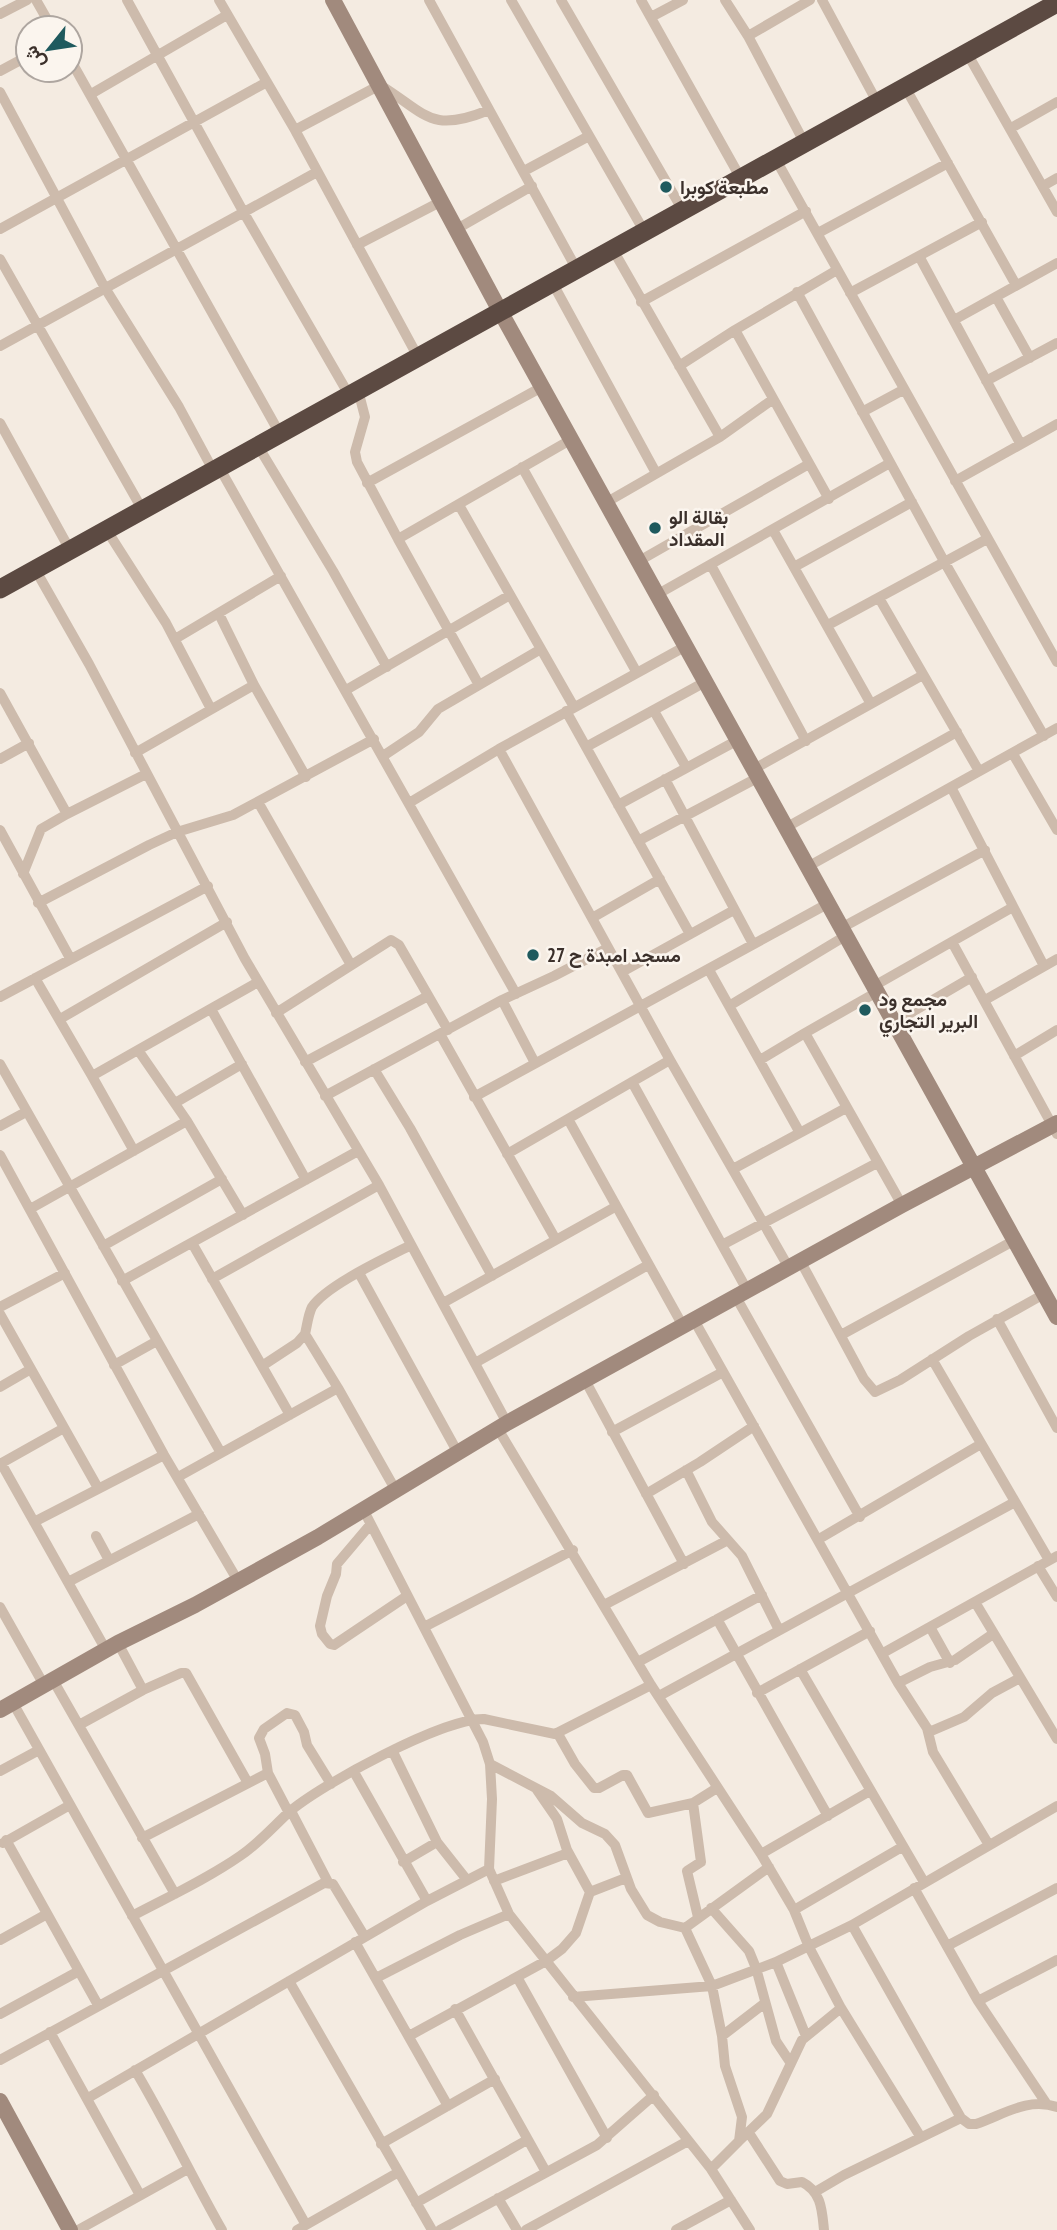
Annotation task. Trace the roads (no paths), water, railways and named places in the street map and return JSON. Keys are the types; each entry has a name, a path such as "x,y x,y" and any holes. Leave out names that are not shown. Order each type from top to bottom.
{"highway":[{"path":"1,585 70,550 1057,2"}],"street":[{"path":"0,15 27,0"},
{"path":"127,0 244,213 354,393 364,421 355,452 359,467 479,685"},
{"path":"219,0 295,130 418,357"},
{"path":"333,0 455,230 1057,1317"},
{"path":"429,0 576,268"},
{"path":"511,0 643,231"},
{"path":"561,0 682,209"},
{"path":"641,0 740,177"},
{"path":"652,17 682,0"},
{"path":"725,0 748,36 804,142"},
{"path":"748,36 810,0"},
{"path":"822,0 877,102"},
{"path":"91,94 227,15"},
{"path":"967,53 1057,212"},
{"path":"84,82 280,434"},
{"path":"0,229 267,82"},
{"path":"380,85 422,115 447,122 466,119 489,110"},
{"path":"295,130 380,85"},
{"path":"905,87 1016,285"},
{"path":"0,92 105,288 281,576 516,993"},
{"path":"1010,128 1057,102"},
{"path":"524,172 589,135"},
{"path":"775,158 1057,662"},
{"path":"818,233 948,163"},
{"path":"0,346 317,172"},
{"path":"1043,186 1057,178"},
{"path":"455,230 532,186"},
{"path":"357,244 440,202"},
{"path":"641,302 806,211"},
{"path":"850,293 982,222"},
{"path":"612,248 720,437"},
{"path":"919,256 1020,443"},
{"path":"0,260 142,509"},
{"path":"954,320 1057,263"},
{"path":"679,366 837,270"},
{"path":"552,282 656,473"},
{"path":"797,292 945,563 1044,736"},
{"path":"996,297 1030,358"},
{"path":"735,330 829,499"},
{"path":"986,381 1057,343"},
{"path":"367,483 542,387"},
{"path":"862,412 903,390"},
{"path":"607,502 720,437 772,400"},
{"path":"0,423 70,550"},
{"path":"954,481 1057,424"},
{"path":"398,540 572,439"},
{"path":"258,446 387,667"},
{"path":"658,594 890,463"},
{"path":"639,561 809,464"},
{"path":"522,467 638,673"},
{"path":"794,567 912,502"},
{"path":"460,505 541,649 586,747 690,934"},
{"path":"106,529 175,639 211,709"},
{"path":"773,530 870,704"},
{"path":"828,625 987,539"},
{"path":"711,565 806,741"},
{"path":"34,569 89,664 258,982 379,1185 475,1363 503,1426 604,1605 651,1685 769,1867 794,1910 809,1947 841,2008 920,2136"},
{"path":"175,639 281,576"},
{"path":"346,691 510,595"},
{"path":"879,598 979,771"},
{"path":"219,614 254,685 306,777"},
{"path":"409,803 499,749 687,646"},
{"path":"383,757 419,732 438,709 541,649"},
{"path":"638,841 923,675"},
{"path":"586,747 705,682"},
{"path":"135,753 254,685"},
{"path":"0,693 67,814"},
{"path":"654,711 687,767"},
{"path":"809,866 1057,728"},
{"path":"787,827 957,732"},
{"path":"38,903 177,832 218,821 258,802 374,739"},
{"path":"618,805 738,740"},
{"path":"0,759 29,743"},
{"path":"499,749 670,1060 764,1224 795,1265 841,1335 864,1379 875,1392 884,1390 1044,1294"},
{"path":"1013,754 1053,813 1057,830"},
{"path":"23,874 41,830 146,774"},
{"path":"665,779 754,944"},
{"path":"951,787 1044,967"},
{"path":"258,802 351,965"},
{"path":"0,830 70,958"},
{"path":"729,1006 845,931 985,850"},
{"path":"592,918 660,879"},
{"path":"1,993 35,978 208,886"},
{"path":"474,1097 829,903"},
{"path":"760,1060 1013,907"},
{"path":"622,972 734,911"},
{"path":"60,1019 227,922"},
{"path":"276,1013 386,942 394,941 428,996 474,1097 556,1240"},
{"path":"397,2173 302,2227 199,2034 39,1750 6,1707 112,1647 239,1581 503,1426 688,1323 902,1205 1055,1127 952,942"},
{"path":"325,1096 502,1000 608,948"},
{"path":"985,1000 1057,959"},
{"path":"709,970 800,1133"},
{"path":"35,978 134,1151"},
{"path":"895,1022 972,978"},
{"path":"92,1076 258,982"},
{"path":"305,1062 428,996"},
{"path":"502,1000 536,1063"},
{"path":"211,1009 306,1180"},
{"path":"1014,1056 1057,1030"},
{"path":"805,1033 902,1205"},
{"path":"138,1050 187,1121 243,1216"},
{"path":"508,1154 670,1060"},
{"path":"0,1064 221,1453"},
{"path":"175,1103 242,1064"},
{"path":"374,1069 492,1276"},
{"path":"632,1082 722,1245 742,1294 860,1517"},
{"path":"733,1169 846,1108"},
{"path":"0,1126 26,1112"},
{"path":"568,1119 648,1265 723,1372 929,1732 933,1752 989,1846"},
{"path":"30,1209 187,1121"},
{"path":"122,1281 358,1151"},
{"path":"0,1156 164,1455 239,1581"},
{"path":"722,1245 877,1163"},
{"path":"103,1246 222,1179"},
{"path":"212,1279 379,1185"},
{"path":"443,1304 615,1207"},
{"path":"841,1335 1015,1240"},
{"path":"192,1242 290,1415"},
{"path":"262,1366 305,1334 310,1313 317,1301 359,1273 411,1245"},
{"path":"475,1363 648,1265"},
{"path":"0,1307 65,1273"},
{"path":"359,1273 458,1452"},
{"path":"0,1314 98,1488"},
{"path":"997,1320 1057,1428"},
{"path":"305,1334 395,1489"},
{"path":"114,1365 157,1341"},
{"path":"932,1359 1048,1560 1057,1597"},
{"path":"0,1387 31,1369"},
{"path":"612,1432 723,1372"},
{"path":"585,1380 684,1564"},
{"path":"178,1477 338,1388"},
{"path":"646,1494 754,1426"},
{"path":"64,1428 1,1464 68,1583 143,1690"},
{"path":"819,1539 981,1444"},
{"path":"34,1522 164,1455"},
{"path":"686,1470 712,1522 742,1556 779,1630"},
{"path":"659,1696 1015,1502"},
{"path":"363,1509 483,1742 489,1764 492,1799 489,1869 509,1914 711,2169 750,2230"},
{"path":"68,1583 199,1514"},
{"path":"370,1525 337,1564 336,1574 326,1598 320,1626 322,1634 334,1645 407,1596"},
{"path":"96,1536 109,1560"},
{"path":"604,1605 728,1540"},
{"path":"424,1627 573,1550"},
{"path":"883,1653 1048,1560"},
{"path":"638,1662 762,1595"},
{"path":"975,1602 1057,1740"},
{"path":"2,1615 79,1725 175,1894"},
{"path":"717,1619 828,1816"},
{"path":"930,1627 950,1663"},
{"path":"757,1693 870,1631"},
{"path":"898,1682 930,1667 950,1663 993,1634"},
{"path":"800,1669 902,1847 947,1946 978,2001 1052,2105"},
{"path":"79,1725 143,1690 186,1673 248,1783"},
{"path":"929,1732 964,1717 992,1693 1020,1678"},
{"path":"132,1916 239,1857 263,1839 290,1812 331,1784 440,1729 472,1719 558,1734 651,1685"},
{"path":"331,1784 307,1745 295,1715 287,1713 260,1734 268,1773 328,1882 333,1884 376,1978 448,2106"},
{"path":"558,1734 575,1764 595,1788 625,1774 629,1776 648,1813 693,1803 717,1788"},
{"path":"0,1771 39,1750"},
{"path":"393,1752 437,1842 467,1880"},
{"path":"489,1764 554,1798 582,1823 610,1839 615,1845 626,1878 646,1915 660,1923 685,1928"},
{"path":"354,1772 427,1901"},
{"path":"142,1838 268,1773"},
{"path":"409,2036 546,1961 562,1949 576,1933 590,1892 568,1853 557,1819 535,1787"},
{"path":"761,1854 870,1791"},
{"path":"693,1803 701,1863 687,1871 698,1917"},
{"path":"70,1805 3,1842 98,2005"},
{"path":"573,1997 712,1986 776,1962 852,1924 1057,1806"},
{"path":"403,1862 437,1842"},
{"path":"794,1910 902,1847"},
{"path":"494,1881 568,1853"},
{"path":"685,1928 769,1867"},
{"path":"88,2098 427,1901 489,1869"},
{"path":"590,1892 626,1878"},
{"path":"0,2060 328,1882"},
{"path":"947,1946 1057,1888"},
{"path":"711,1908 746,1947 756,1968 776,2041 790,2062"},
{"path":"0,1940 47,1914"},
{"path":"376,1978 460,1935 509,1914"},
{"path":"852,1924 961,2118 969,2124 976,2124 1026,2105 1052,2105"},
{"path":"685,1928 712,1986 725,2066 743,2117 739,2141"},
{"path":"978,2001 1057,1960"},
{"path":"776,1962 806,2036"},
{"path":"0,2014 79,1971"},
{"path":"517,1977 607,2138"},
{"path":"289,1981 432,2230"},
{"path":"722,2036 765,2003"},
{"path":"711,2169 767,2114 790,2062 806,2036 841,2008"},
{"path":"455,2010 546,2172"},
{"path":"50,2032 140,2195"},
{"path":"135,2070 164,2119 217,2228"},
{"path":"381,2144 495,2079"},
{"path":"440,2230 607,2138 654,2095"},
{"path":"0,2101 70,2230"},
{"path":"815,2192 920,2136 961,2118"},
{"path":"749,2133 780,2181 787,2184 802,2182 815,2192 822,2208 824,2230"},
{"path":"416,2203 527,2140"},
{"path":"526,2230 688,2141"},
{"path":"78,2230 188,2169"},
{"path":"498,2198 517,2230"},
{"path":"676,2230 731,2200"}],"place":[{"name":"مطبعة كوبرا","path":"666,187"},
{"name":"بقالة الو المقداد","path":"655,528"},
{"name":"مسجد امبدة ح 27","path":"533,955"},
{"name":"مجمع ود البرير التجاري","path":"865,1010"}]}
